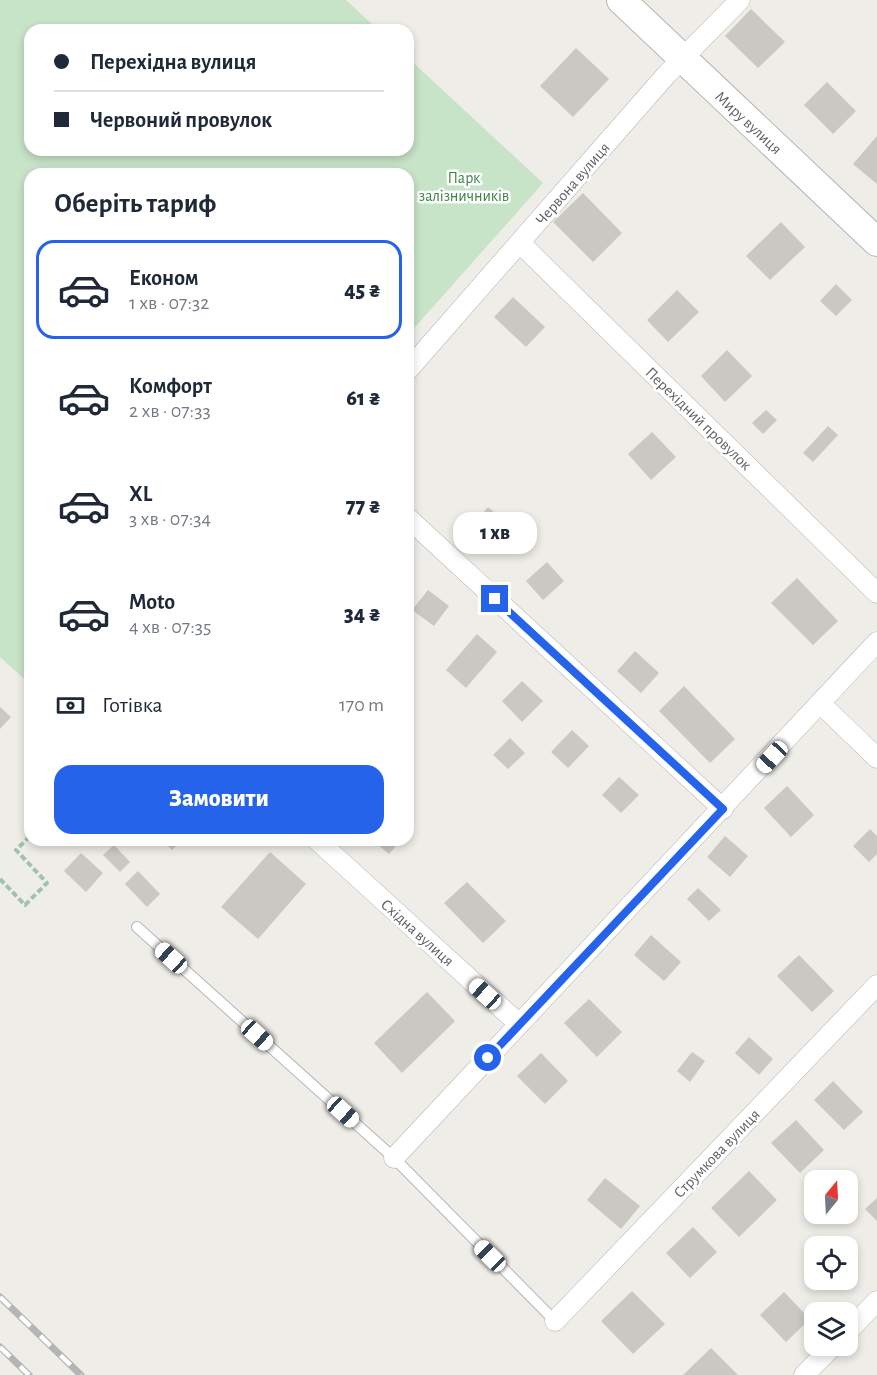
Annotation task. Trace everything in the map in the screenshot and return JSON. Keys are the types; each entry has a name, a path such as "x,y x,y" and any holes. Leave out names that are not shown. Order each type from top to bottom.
{"main road":[{"name":"Миру вулиця","path":"621,0 877,242"}],"street":[{"name":"Червона вулиця","path":"414,362 682,58 741,0"},
{"name":"Перехідний провулок","path":"520,243 877,593"},
{"path":"414,524 723,809"},
{"path":"394,1158 877,642"},
{"path":"821,704 877,758"},
{"name":"Східна вулиця","path":"324,846 519,1024"},
{"name":"Струмкова вулиця","path":"555,1321 877,985"},
{"path":"858,1321 877,1301"},
{"path":"804,1375 823,1356"}],"lane":[{"path":"137,927 394,1158 555,1321"}],"path":[{"path":"0,879 25,905 48,883 16,850 24,842"}],"green space":[{"name":"Парк залізничників","path":"0,0 346,0 372,24 24,24 24,156 414,156 414,64 543,183 414,328 414,168 24,168 24,679 0,657"}],"building":[{"path":"751,9 785,42 758,68 725,36"},
{"path":"576,48 609,79 573,117 540,86"},
{"path":"827,82 856,111 833,134 804,105"},
{"path":"877,136 877,184 853,164"},
{"path":"583,193 622,233 593,262 553,222"},
{"path":"781,222 805,247 770,280 746,256"},
{"path":"836,284 852,300 836,316 820,301"},
{"path":"677,290 699,312 668,342 647,320"},
{"path":"513,297 545,327 526,347 494,317"},
{"path":"727,350 752,376 725,402 701,376"},
{"path":"766,410 777,420 763,434 752,423"},
{"path":"828,426 838,435 813,462 803,453"},
{"path":"652,432 676,457 651,480 628,454"},
{"path":"488,507 508,524 488,549 467,532"},
{"path":"547,562 564,581 543,600 526,581"},
{"path":"797,578 838,621 813,645 771,603"},
{"path":"428,590 449,606 434,626 414,611 414,608"},
{"path":"477,634 497,652 466,688 446,670"},
{"path":"635,651 659,673 641,693 617,671"},
{"path":"522,681 543,701 522,722 502,701"},
{"path":"684,686 735,739 710,763 659,711"},
{"path":"0,707 11,717 0,729"},
{"path":"572,730 589,746 568,768 551,752"},
{"path":"510,738 525,753 508,769 493,755"},
{"path":"619,777 639,795 621,813 602,795"},
{"path":"787,786 814,815 791,837 764,808"},
{"path":"870,829 877,836 877,854 869,862 853,846"},
{"path":"725,836 748,856 730,877 707,857"},
{"path":"115,846 130,862 120,872 103,855"},
{"path":"379,846 396,846 389,854"},
{"path":"270,852 306,884 258,939 221,907"},
{"path":"81,853 103,873 86,892 64,871"},
{"path":"138,871 160,894 147,907 125,884"},
{"path":"467,882 506,921 483,943 444,903"},
{"path":"698,888 721,910 709,921 687,899"},
{"path":"651,935 681,962 664,981 634,955"},
{"path":"799,955 834,991 812,1012 777,976"},
{"path":"427,992 455,1021 402,1073 374,1043"},
{"path":"589,999 622,1032 597,1057 564,1023"},
{"path":"749,1037 773,1059 759,1075 735,1053"},
{"path":"692,1052 705,1061 690,1082 677,1071"},
{"path":"541,1053 568,1081 545,1104 517,1076"},
{"path":"833,1081 863,1112 844,1130 814,1100"},
{"path":"796,1120 824,1150 800,1173 771,1143"},
{"path":"749,1171 777,1200 739,1237 711,1208"},
{"path":"605,1178 640,1206 621,1229 587,1200"},
{"path":"877,1198 877,1221 865,1209"},
{"path":"693,1227 717,1252 690,1278 666,1253"},
{"path":"632,1291 665,1324 633,1354 601,1321"},
{"path":"784,1292 804,1313 804,1325 786,1342 760,1315"},
{"path":"711,1348 738,1375 683,1375"}],"railway":[{"path":"0,1297 81,1375"},
{"path":"0,1347 29,1375"}],"route":[{"path":"488,1058 723,809 495,599"}]}
